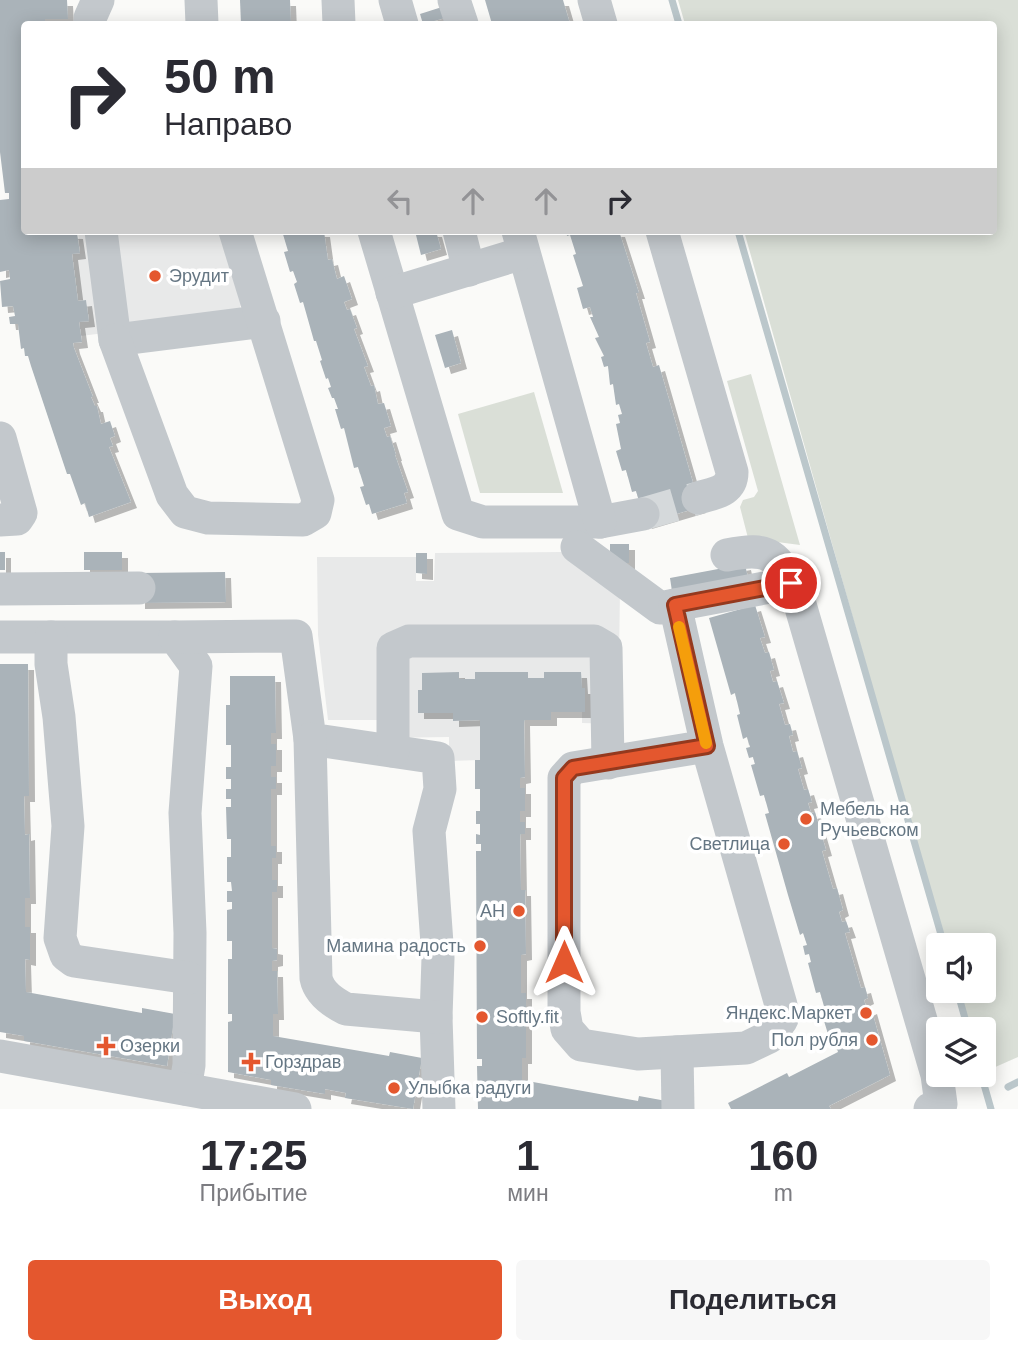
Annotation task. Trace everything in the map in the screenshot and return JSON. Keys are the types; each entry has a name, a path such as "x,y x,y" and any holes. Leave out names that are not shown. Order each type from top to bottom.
{"street":[{"path":"90,21 98,0"},
{"path":"201,0 202,21"},
{"path":"338,0 339,21"},
{"path":"395,0 401,21"},
{"path":"454,0 461,21"},
{"path":"594,0 600,21"},
{"path":"102,235 115,341 172,495 186,512 208,519 303,520 315,513 318,500 236,235"},
{"path":"375,235 458,514 483,522 600,522 643,514"},
{"path":"460,235 469,270"},
{"path":"663,235 732,472 732,482 727,489 698,498"},
{"path":"392,292 469,270 521,242 600,522"},
{"path":"115,341 264,321"},
{"path":"0,438 21,513 16,519 0,520"},
{"path":"577,547 660,608 785,575"},
{"path":"737,564 750,551 766,553 797,594 937,1075 941,1104 930,1109"},
{"path":"0,589 139,588"},
{"path":"675,605 707,746 781,1005 782,1019 769,1037 746,1048 638,1054 582,1045 567,1029 564,1003 564,778 573,768 707,746"},
{"path":"185,1089 189,1065 190,933 185,813 196,666 223,636"},
{"path":"0,637 296,636 310,739 318,988 335,1004 346,1009 436,1017"},
{"path":"51,637 51,664 59,717 68,826 60,938 66,955 74,961 189,978"},
{"path":"175,637 196,666"},
{"path":"393,751 393,648 409,641 594,641 606,648 608,763"},
{"path":"310,739 438,758 440,789 429,831 438,958 436,1017 439,1109"},
{"path":"677,1052 678,1109"},
{"path":"0,1056 295,1109"}],"shaded area":[{"path":"678,0 1018,0 1018,1057 996,1067 996,1017 966,1017 961,1003 996,1003 996,933 942,933 745,235 997,235 997,21 684,21"},
{"name":"Эрудит","path":"78,235 223,235 243,299 237,316 81,336 79,322 89,320 86,300 78,301 72,254 80,252"},
{"path":"751,374 800,545 748,538 740,507 743,500 754,497 758,491 727,381"},
{"path":"534,392 563,493 480,493 458,414"},
{"path":"561,552 620,591 618,724 582,723 582,712 551,712 551,720 480,720 480,760 449,761 449,737 382,738 382,720 328,720 318,635 317,557 416,557 416,581 434,581 435,553"}],"building":[{"path":"0,0 67,0 68,19 21,21 21,235 77,235 80,253 72,254 78,301 86,300 89,321 79,322 82,342 73,343 74,348 91,397 97,406 101,424 110,421 115,436 110,438 113,446 109,447 131,502 89,517 85,503 81,505 70,474 67,474 28,356 25,356 24,348 21,349 18,324 10,324 9,317 15,316 13,306 2,307 0,281 10,279 9,270 0,272 0,200 9,199 9,193 5,193 0,152"},
{"path":"240,0 290,0 291,21 241,21"},
{"path":"485,0 563,0 569,21 491,21"},
{"path":"442,7 445,18 422,21 420,14"},
{"path":"283,235 325,235 328,260 332,259 337,279 344,276 352,299 344,302 347,310 350,309 357,328 354,329 368,366 364,367 371,386 374,385 378,404 384,403 391,426 384,428 387,437 390,436 408,492 404,493 407,503 372,514 369,504 366,505 360,487 364,486 358,467 354,468 316,341 294,284 297,282 293,271 290,272 284,252 288,251"},
{"path":"416,235 437,235 441,249 421,255"},
{"path":"570,235 620,235 639,293 636,293 650,342 646,343 653,367 659,365 700,507 646,523 636,491 632,492 626,470 622,471 616,451 621,449 616,424 620,423 618,415 622,414 619,404 616,405 613,384 610,385 608,366 604,367 601,357 604,356 595,338 599,337 590,317 593,317 590,307 583,309 577,288 583,286 573,255 576,254"},
{"path":"452,330 461,363 445,368 435,335"},
{"path":"610,544 629,544 629,563 610,563"},
{"path":"0,552 5,552 5,570 0,570"},
{"path":"84,552 122,552 122,570 84,570"},
{"path":"416,553 427,553 427,574 416,573"},
{"path":"745,564 749,583 673,598 670,578"},
{"path":"225,572 226,602 139,603 139,573"},
{"path":"755,605 765,637 760,638 765,653 769,652 774,670 770,671 773,682 777,681 784,703 779,704 785,725 790,724 793,735 789,736 793,752 797,751 802,768 798,769 804,790 808,789 812,802 808,803 811,813 815,812 826,850 822,851 833,889 837,888 843,910 839,912 842,922 846,921 850,932 845,933 861,988 865,987 868,998 864,1000 867,1010 871,1008 890,1075 829,1106 831,1109 731,1109 728,1103 787,1073 789,1077 838,1052 835,1043 831,1044 821,1011 825,1010 820,992 816,993 808,963 811,962 809,954 805,955 803,946 807,945 803,933 800,935 788,895 765,814 769,813 764,795 760,796 751,765 755,764 753,757 749,758 746,748 750,747 747,737 743,739 735,693 731,695 709,618"},
{"path":"0,664 28,664 29,796 24,796 25,835 29,834 30,898 25,898 25,927 30,927 30,960 25,959 26,992 142,1013 142,1008 175,1014 167,1066 24,1041 24,1036 0,1032"},
{"path":"459,672 459,679 475,679 475,672 528,672 528,678 544,678 544,672 581,672 582,688 585,688 585,712 551,712 551,720 524,720 525,777 520,778 520,788 525,788 525,811 520,811 520,822 525,822 525,834 520,834 521,890 525,890 526,954 521,955 521,993 526,993 526,1058 522,1058 522,1080 638,1101 639,1096 672,1102 670,1109 478,1109 477,1066 482,1066 482,1059 477,1059 476,851 481,851 481,844 476,844 476,834 480,835 480,824 476,824 476,811 480,811 480,789 475,789 475,760 480,760 480,720 453,721 453,713 418,713 418,690 422,690 422,673"},
{"path":"230,676 275,676 276,733 271,733 271,744 276,744 276,766 271,766 271,777 276,777 276,789 271,789 271,846 276,846 276,858 272,858 272,880 277,880 277,892 272,892 272,948 277,949 277,960 272,961 272,971 277,971 278,1014 273,1014 273,1036 389,1056 390,1052 422,1058 413,1109 345,1098 346,1093 325,1089 325,1094 271,1085 271,1080 228,1072 228,1022 232,1021 232,1014 228,1014 228,959 232,959 232,941 227,941 227,910 232,909 232,902 227,902 227,891 232,891 231,882 227,882 227,857 231,857 231,839 227,839 226,807 231,807 231,799 226,799 226,789 231,789 231,779 226,779 226,767 231,767 231,745 226,745 226,705 230,705"}],"waterway":[{"path":"672,0 678,21"},
{"path":"739,235 941,933"},
{"path":"961,1003 965,1017"},
{"path":"1008,1087 1018,1082"},
{"path":"985,1087 991,1109"}],"tunnel":[{"path":"643,514 698,498"}],"slow traffic":[{"path":"679,627 706,743"}],"place":[{"name":"Эрудит","path":"155,276"},
{"name":"Мебель на Ручьевском","path":"806,819"},
{"name":"Светлица","path":"784,844"},
{"name":"АН","path":"519,911"},
{"name":"Мамина радость","path":"480,946"},
{"name":"Яндекс.Маркет","path":"866,1013"},
{"name":"Softly.fit","path":"482,1017"},
{"name":"Пол рубля","path":"872,1040"},
{"name":"Озерки","path":"106,1046"},
{"name":"Горздрав","path":"251,1062"},
{"name":"Улыбка радуги","path":"394,1088"}],"route":[{"path":"564,962 564,778 573,768 707,746 675,605 791,583"}]}
